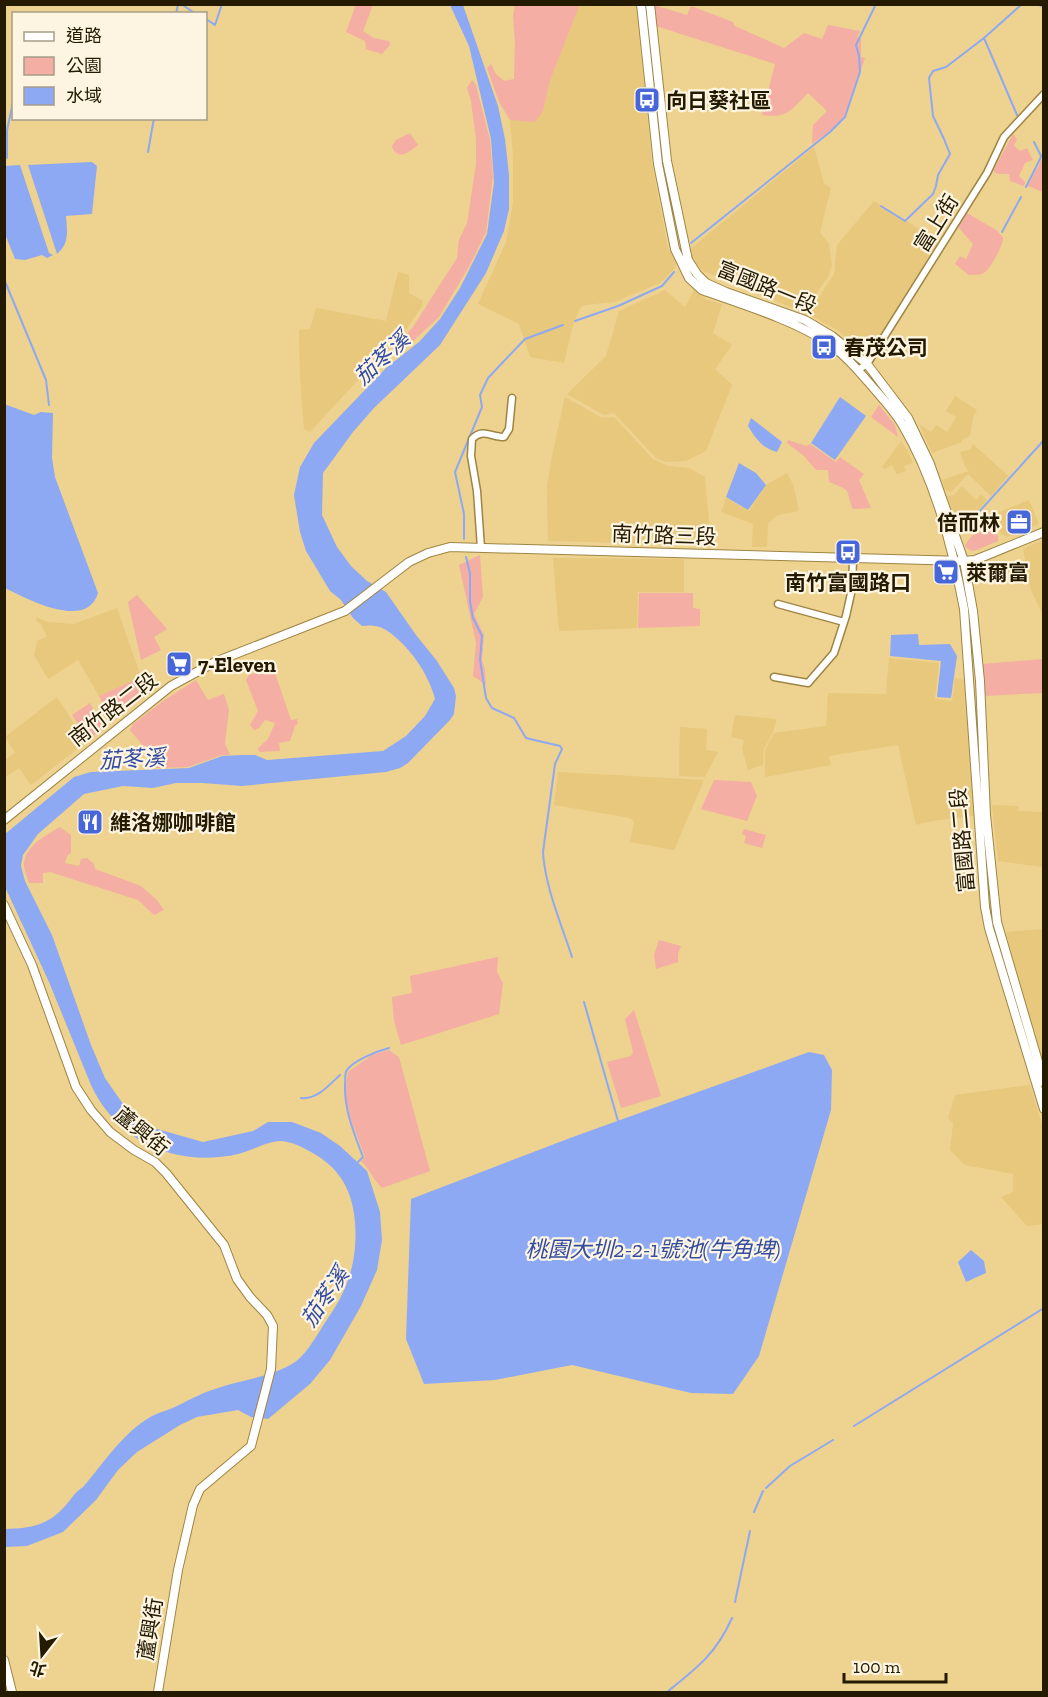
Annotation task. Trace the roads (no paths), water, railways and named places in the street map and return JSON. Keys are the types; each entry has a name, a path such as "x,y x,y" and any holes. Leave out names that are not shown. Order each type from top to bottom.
{"street":[{"name":"富國路一段","path":"641,4 658,164 675,249 689,278 702,290 781,320 827,342 858,370 901,422 923,466 959,561"},
{"name":"富國路一段","path":"650,4 668,162 688,260 706,283 805,320 832,336 867,364 908,418 930,464 959,561"},
{"name":"富上街","path":"858,370 867,364 987,173 1004,137 1044,94"},
{"path":"481,548 477,491 471,456 472,439 478,433 504,437 509,429 512,398"},
{"name":"南竹路三段","path":"323,621 345,611 409,562 428,553 450,547 959,561 975,560 1044,532"},
{"path":"774,677 808,683 834,653 852,589 853,558"},
{"name":"富國路二段","path":"959,561 973,611 997,922 1044,1082"},
{"name":"富國路二段","path":"959,561 989,928 1044,1109"},
{"path":"778,604 844,622"},
{"name":"南竹路二段","path":"4,820 171,686 215,662 323,621"},
{"name":"蘆興街","path":"4,905 32,965 76,1086 91,1110 110,1132 155,1162 166,1173 224,1245 237,1279 267,1315 273,1326 271,1370 251,1446 200,1489 193,1505 178,1570 158,1692"},
{"path":"4,1660 12,1692"}],"water":[{"path":"450,5 463,5 498,106 509,175 509,209 504,231 486,273 440,345 374,408 323,473 322,515 337,547 351,566 367,581 386,592 437,661 454,688 456,696 454,714 408,763 386,772 242,786 176,783 153,788 123,786 84,794 38,834 23,855 21,866 25,881 52,935 105,1078 130,1114 143,1125 203,1142 253,1131 268,1122 292,1122 321,1133 340,1146 367,1171 380,1212 382,1240 377,1270 361,1306 330,1360 310,1384 268,1419 251,1417 238,1410 197,1417 180,1425 137,1452 118,1470 96,1500 63,1532 27,1546 5,1547 5,1529 31,1527 53,1517 83,1487 114,1448 132,1430 152,1416 208,1392 267,1374 295,1362 309,1348 343,1293 350,1275 355,1247 355,1218 342,1180 324,1160 289,1142 281,1141 238,1154 215,1157 193,1157 172,1153 151,1146 133,1136 116,1122 102,1105 91,1085 49,982 5,887 5,834 74,777 91,772 189,768 222,756 255,755 267,760 383,751 406,736 425,716 435,699 423,670 410,651 383,628 362,626 353,618 341,600 330,591 306,551 300,532 294,495 300,467 314,443 386,368 419,342 440,319 460,288 487,234 494,182 491,139 469,46"},
{"path":"92,162 97,166 92,214 66,216 66,241 57,254 28,165"},
{"path":"20,165 49,253 53,255 47,258 42,255 25,260 15,259 5,234 5,166"},
{"path":"840,397 866,416 835,460 811,443"},
{"path":"4,404 34,415 41,412 53,413 52,458 55,477 98,593 92,604 82,610 56,609 5,588"},
{"path":"751,418 782,442 777,452 767,448 757,439 748,426"},
{"path":"739,463 756,473 766,485 748,510 726,497"},
{"path":"918,634 919,645 950,644 957,656 951,698 937,697 941,661 890,656 891,635"},
{"name":"桃園大圳2-2-1號池(牛角埤)","path":"809,1052 824,1055 832,1070 831,1110 759,1356 733,1394 691,1393 572,1365 495,1380 424,1384 406,1339 411,1199 570,1138"},
{"path":"971,1250 984,1261 986,1273 966,1282 958,1262"}],"waterway":[{"path":"176,12 178,4"},
{"path":"181,4 193,12"},
{"path":"207,20 215,25 222,4"},
{"path":"691,243 830,132 845,117 860,72 856,45 876,4"},
{"path":"1036,4 1044,7"},
{"path":"1017,115 984,38 1021,5"},
{"path":"881,206 905,221 933,194 938,175 950,154 933,116 929,78 933,71 946,67 984,38"},
{"path":"7,158 7,130 12,107"},
{"path":"148,152 154,120"},
{"path":"1026,187 1041,156 1034,142"},
{"path":"1002,232 1021,197"},
{"path":"575,321 618,306 662,286 674,272"},
{"path":"4,279 46,380 49,405"},
{"path":"464,539 464,514 455,472 482,407 480,395 488,378 525,339 563,325"},
{"path":"978,513 1044,440"},
{"path":"466,557 470,573 470,602 473,618 482,636 480,660 486,698 492,708 514,718 526,738 560,746 562,749 555,764 543,852 550,892 572,957"},
{"path":"584,1002 618,1121"},
{"path":"358,1162 363,1157 348,1112 345,1094 346,1073 350,1066 360,1059 389,1048"},
{"path":"301,1098 312,1097 340,1075"},
{"path":"854,1426 1044,1308"},
{"path":"766,1488 790,1466 833,1440"},
{"path":"754,1512 763,1491"},
{"path":"735,1602 750,1531"},
{"path":"667,1692 697,1668 712,1651 732,1618"}],"place":[{"name":"向日葵社區","path":"647,100"},
{"name":"春茂公司","path":"824,347"},
{"name":"倍而林","path":"1019,522"},
{"name":"南竹富國路口","path":"848,552"},
{"name":"萊爾富","path":"946,572"},
{"name":"7-Eleven","path":"179,664"},
{"name":"維洛娜咖啡館","path":"90,822"}],"water label":[{"name":"茄苳溪","path":"382,358"},
{"name":"茄苳溪","path":"132,759"},
{"name":"茄苳溪","path":"325,1297"}]}
